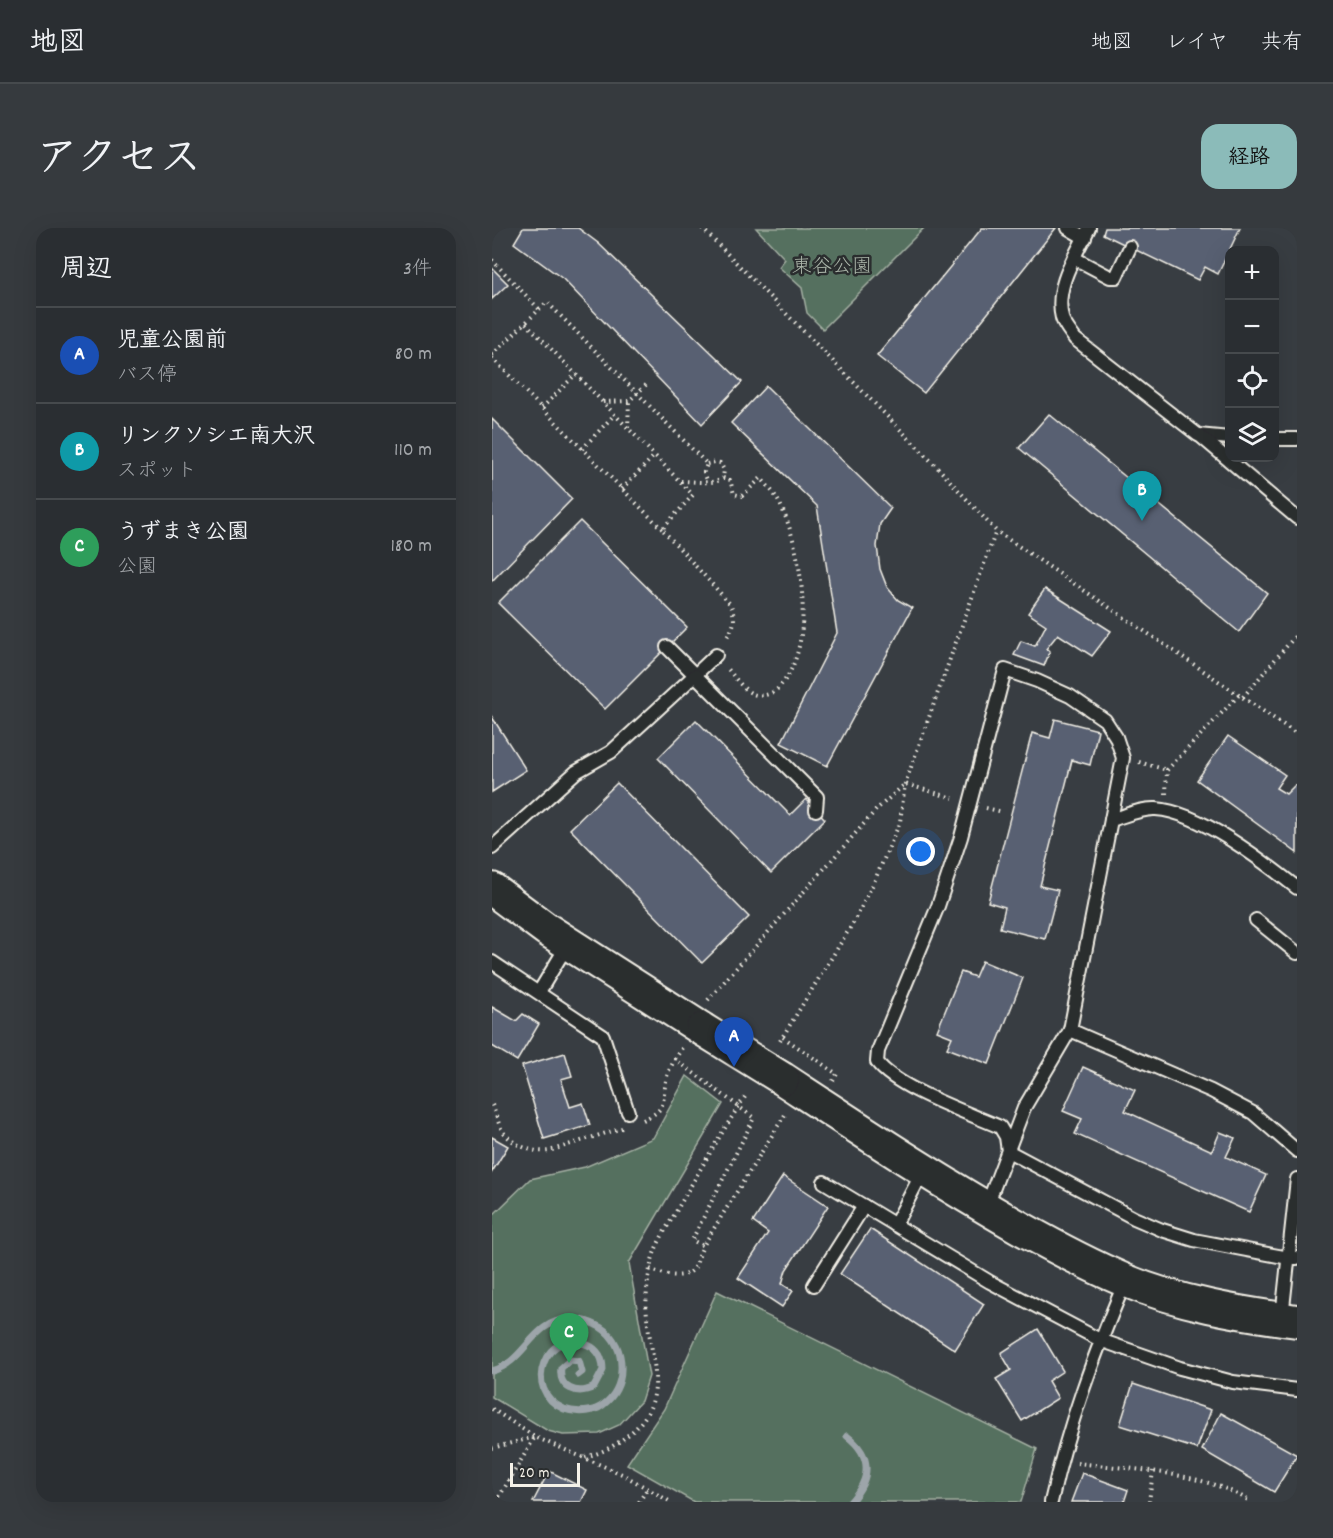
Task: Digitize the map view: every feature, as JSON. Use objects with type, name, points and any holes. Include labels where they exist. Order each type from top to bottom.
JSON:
[{"type":"street","points":[[492,890],[568,944],[697,1025],[785,1094],[1057,1248],[1125,1281],[1202,1306],[1290,1320]]},
{"type":"lane","points":[[1068,228],[1087,233],[1074,258],[1061,294],[1063,320],[1075,339],[1198,435],[1297,518]]},
{"type":"lane","points":[[1074,258],[1110,277],[1116,277],[1130,247]]},
{"type":"lane","points":[[1198,435],[1225,438]]},
{"type":"lane","points":[[1279,439],[1294,441]]},
{"type":"lane","points":[[667,646],[817,797],[816,810]]},
{"type":"lane","points":[[492,848],[576,772],[611,752],[716,655]]},
{"type":"lane","points":[[986,1208],[1008,1151],[1024,1108],[1070,1030],[1123,758],[1116,737],[1105,720],[1070,696],[1005,670],[955,857],[938,906],[878,1051],[877,1062],[883,1070],[923,1093],[1000,1127],[1006,1137],[1008,1151]]},
{"type":"lane","points":[[1111,820],[1141,811],[1165,810],[1188,818],[1258,856],[1297,888]]},
{"type":"lane","points":[[1256,920],[1297,953]]},
{"type":"lane","points":[[539,992],[568,944]]},
{"type":"lane","points":[[492,962],[603,1036],[628,1112]]},
{"type":"lane","points":[[1070,1030],[1211,1091],[1253,1113],[1297,1151]]},
{"type":"lane","points":[[1008,1151],[1134,1218],[1162,1230],[1194,1240],[1293,1258]]},
{"type":"lane","points":[[895,1225],[923,1171]]},
{"type":"lane","points":[[1290,1320],[1297,1179]]},
{"type":"lane","points":[[824,1182],[990,1282],[1101,1340],[1180,1368],[1233,1382],[1297,1390]]},
{"type":"lane","points":[[814,1286],[864,1206]]},
{"type":"lane","points":[[1051,1502],[1059,1461],[1077,1404],[1125,1281]]},
{"type":"path","points":[[702,228],[939,469],[996,531],[1297,734]]},
{"type":"path","points":[[492,260],[540,310]]},
{"type":"path","points":[[707,464],[547,302],[492,357],[662,529],[731,605],[735,616],[734,626],[716,655],[752,693],[760,696],[779,688],[794,664],[800,641],[803,607],[800,572],[791,535],[779,502],[760,478],[742,496],[734,494],[730,480],[723,478]]},
{"type":"path","points":[[526,323],[693,495],[662,529]]},
{"type":"path","points":[[542,408],[576,374]]},
{"type":"path","points":[[603,402],[629,401],[648,383]]},
{"type":"path","points":[[627,428],[629,401]]},
{"type":"path","points":[[582,449],[615,414]]},
{"type":"path","points":[[622,489],[654,455]]},
{"type":"path","points":[[680,482],[707,480],[718,482],[723,478],[724,470],[720,463],[707,464]]},
{"type":"path","points":[[707,464],[704,472],[707,480]]},
{"type":"path","points":[[837,1074],[782,1039],[855,920],[900,822],[905,784],[996,531]]},
{"type":"path","points":[[1165,810],[1167,770],[1241,696],[1297,634]]},
{"type":"path","points":[[1123,758],[1167,770]]},
{"type":"path","points":[[905,784],[958,799]]},
{"type":"path","points":[[641,1121],[657,1114],[665,1098],[667,1077],[675,1059],[697,1025],[877,809],[905,784]]},
{"type":"path","points":[[675,1059],[754,1118],[692,1240],[703,1246]]},
{"type":"path","points":[[650,1269],[665,1275],[688,1273],[695,1267],[703,1246],[785,1094]]},
{"type":"path","points":[[585,1457],[618,1443],[641,1424],[651,1406],[656,1391],[657,1374],[647,1316],[653,1254],[747,1095]]},
{"type":"path","points":[[492,1104],[505,1135],[537,1153],[623,1128]]},
{"type":"path","points":[[492,1409],[536,1437],[585,1457],[670,1502]]},
{"type":"path","points":[[492,1448],[536,1437]]},
{"type":"path","points":[[496,1502],[536,1437]]},
{"type":"path","points":[[1059,1461],[1153,1471],[1201,1481],[1251,1502]]},
{"type":"path","points":[[1149,1502],[1153,1471]]},
{"type":"path","points":[[639,1502],[647,1489]]},
{"type":"green space","name":"東谷公園","points":[[756,228],[924,228],[823,329],[807,313],[802,288],[779,267],[785,259]]},
{"type":"green space","points":[[687,1076],[723,1104],[629,1263],[649,1376],[641,1401],[619,1425],[599,1434],[563,1435],[548,1431],[492,1397],[492,1216],[530,1179],[585,1167],[653,1138]]},
{"type":"green space","points":[[717,1291],[1037,1449],[1021,1502],[694,1502],[627,1464],[664,1409]]},
{"type":"building","points":[[523,228],[578,228],[598,243],[742,382],[702,424],[563,279],[514,243]]},
{"type":"building","points":[[982,228],[1056,228],[924,393],[877,356]]},
{"type":"building","points":[[1105,228],[1240,228],[1231,246],[1225,246],[1225,259],[1218,274],[1205,267],[1198,280],[1103,234]]},
{"type":"building","points":[[492,268],[508,284],[492,299]]},
{"type":"building","points":[[766,386],[891,508],[880,524],[877,546],[880,569],[887,587],[898,600],[912,608],[827,766],[781,743],[837,633],[817,506],[731,423]]},
{"type":"building","points":[[1049,414],[1267,593],[1239,632],[1019,448]]},
{"type":"building","points":[[492,419],[572,499],[492,581]]},
{"type":"building","points":[[580,521],[687,627],[605,709],[498,603]]},
{"type":"building","points":[[1045,589],[1111,631],[1092,656],[1058,634],[1046,649],[1050,651],[1044,666],[1014,655],[1021,641],[1035,646],[1046,625],[1028,613]]},
{"type":"building","points":[[492,717],[526,770],[492,792]]},
{"type":"building","points":[[1055,719],[1098,730],[1090,765],[1072,760],[1040,886],[1058,890],[1045,939],[1000,928],[1005,907],[988,902],[1032,733],[1050,738]]},
{"type":"building","points":[[696,720],[790,815],[806,799],[825,819],[771,873],[658,758]]},
{"type":"building","points":[[1228,736],[1285,775],[1276,788],[1286,794],[1295,785],[1297,787],[1297,853],[1197,780]]},
{"type":"building","points":[[617,783],[749,917],[702,963],[570,829]]},
{"type":"building","points":[[982,961],[1023,978],[989,1064],[947,1048],[952,1037],[937,1031],[961,972],[975,977]]},
{"type":"building","points":[[492,1007],[516,1021],[523,1014],[539,1024],[517,1061],[492,1046]]},
{"type":"building","points":[[565,1053],[572,1076],[561,1079],[570,1107],[583,1103],[590,1125],[544,1139],[522,1066]]},
{"type":"building","points":[[1083,1067],[1135,1090],[1125,1111],[1212,1151],[1220,1132],[1235,1138],[1226,1157],[1266,1175],[1249,1212],[1075,1134],[1082,1119],[1063,1111]]},
{"type":"building","points":[[492,1137],[508,1146],[492,1172]]},
{"type":"building","points":[[783,1176],[828,1206],[786,1270],[782,1284],[793,1291],[782,1307],[738,1278],[768,1233],[753,1222]]},
{"type":"building","points":[[870,1229],[984,1304],[955,1350],[840,1274]]},
{"type":"building","points":[[1038,1329],[1063,1371],[1048,1381],[1058,1398],[1022,1421],[996,1379],[1011,1370],[1001,1353]]},
{"type":"building","points":[[1133,1384],[1211,1410],[1197,1449],[1120,1425]]},
{"type":"building","points":[[1221,1413],[1297,1455],[1274,1492],[1202,1450]]},
{"type":"building","points":[[549,1471],[587,1490],[581,1502],[533,1502]]},
{"type":"building","points":[[1082,1473],[1128,1490],[1124,1502],[1071,1502]]},
{"type":"waterway","points":[[492,1371],[513,1359],[546,1327],[556,1321],[573,1319],[589,1322],[610,1335],[619,1351],[621,1364],[621,1375],[616,1390],[607,1402],[594,1410],[579,1412],[564,1409],[551,1400],[544,1389],[541,1376],[550,1352],[560,1344],[573,1342],[595,1349],[602,1362],[603,1370],[594,1387],[588,1390],[575,1390],[566,1385],[562,1381],[561,1368],[570,1360],[579,1361],[582,1372],[578,1375]]},
{"type":"waterway","points":[[847,1436],[861,1452],[866,1468],[862,1485],[850,1502]]},
{"type":"place","name":"リンクソシエ南大沢","points":[[1142,521]]},
{"type":"place","name":"児童公園前","points":[[734,1067]]},
{"type":"place","name":"うずまき公園","points":[[569,1363]]}]
